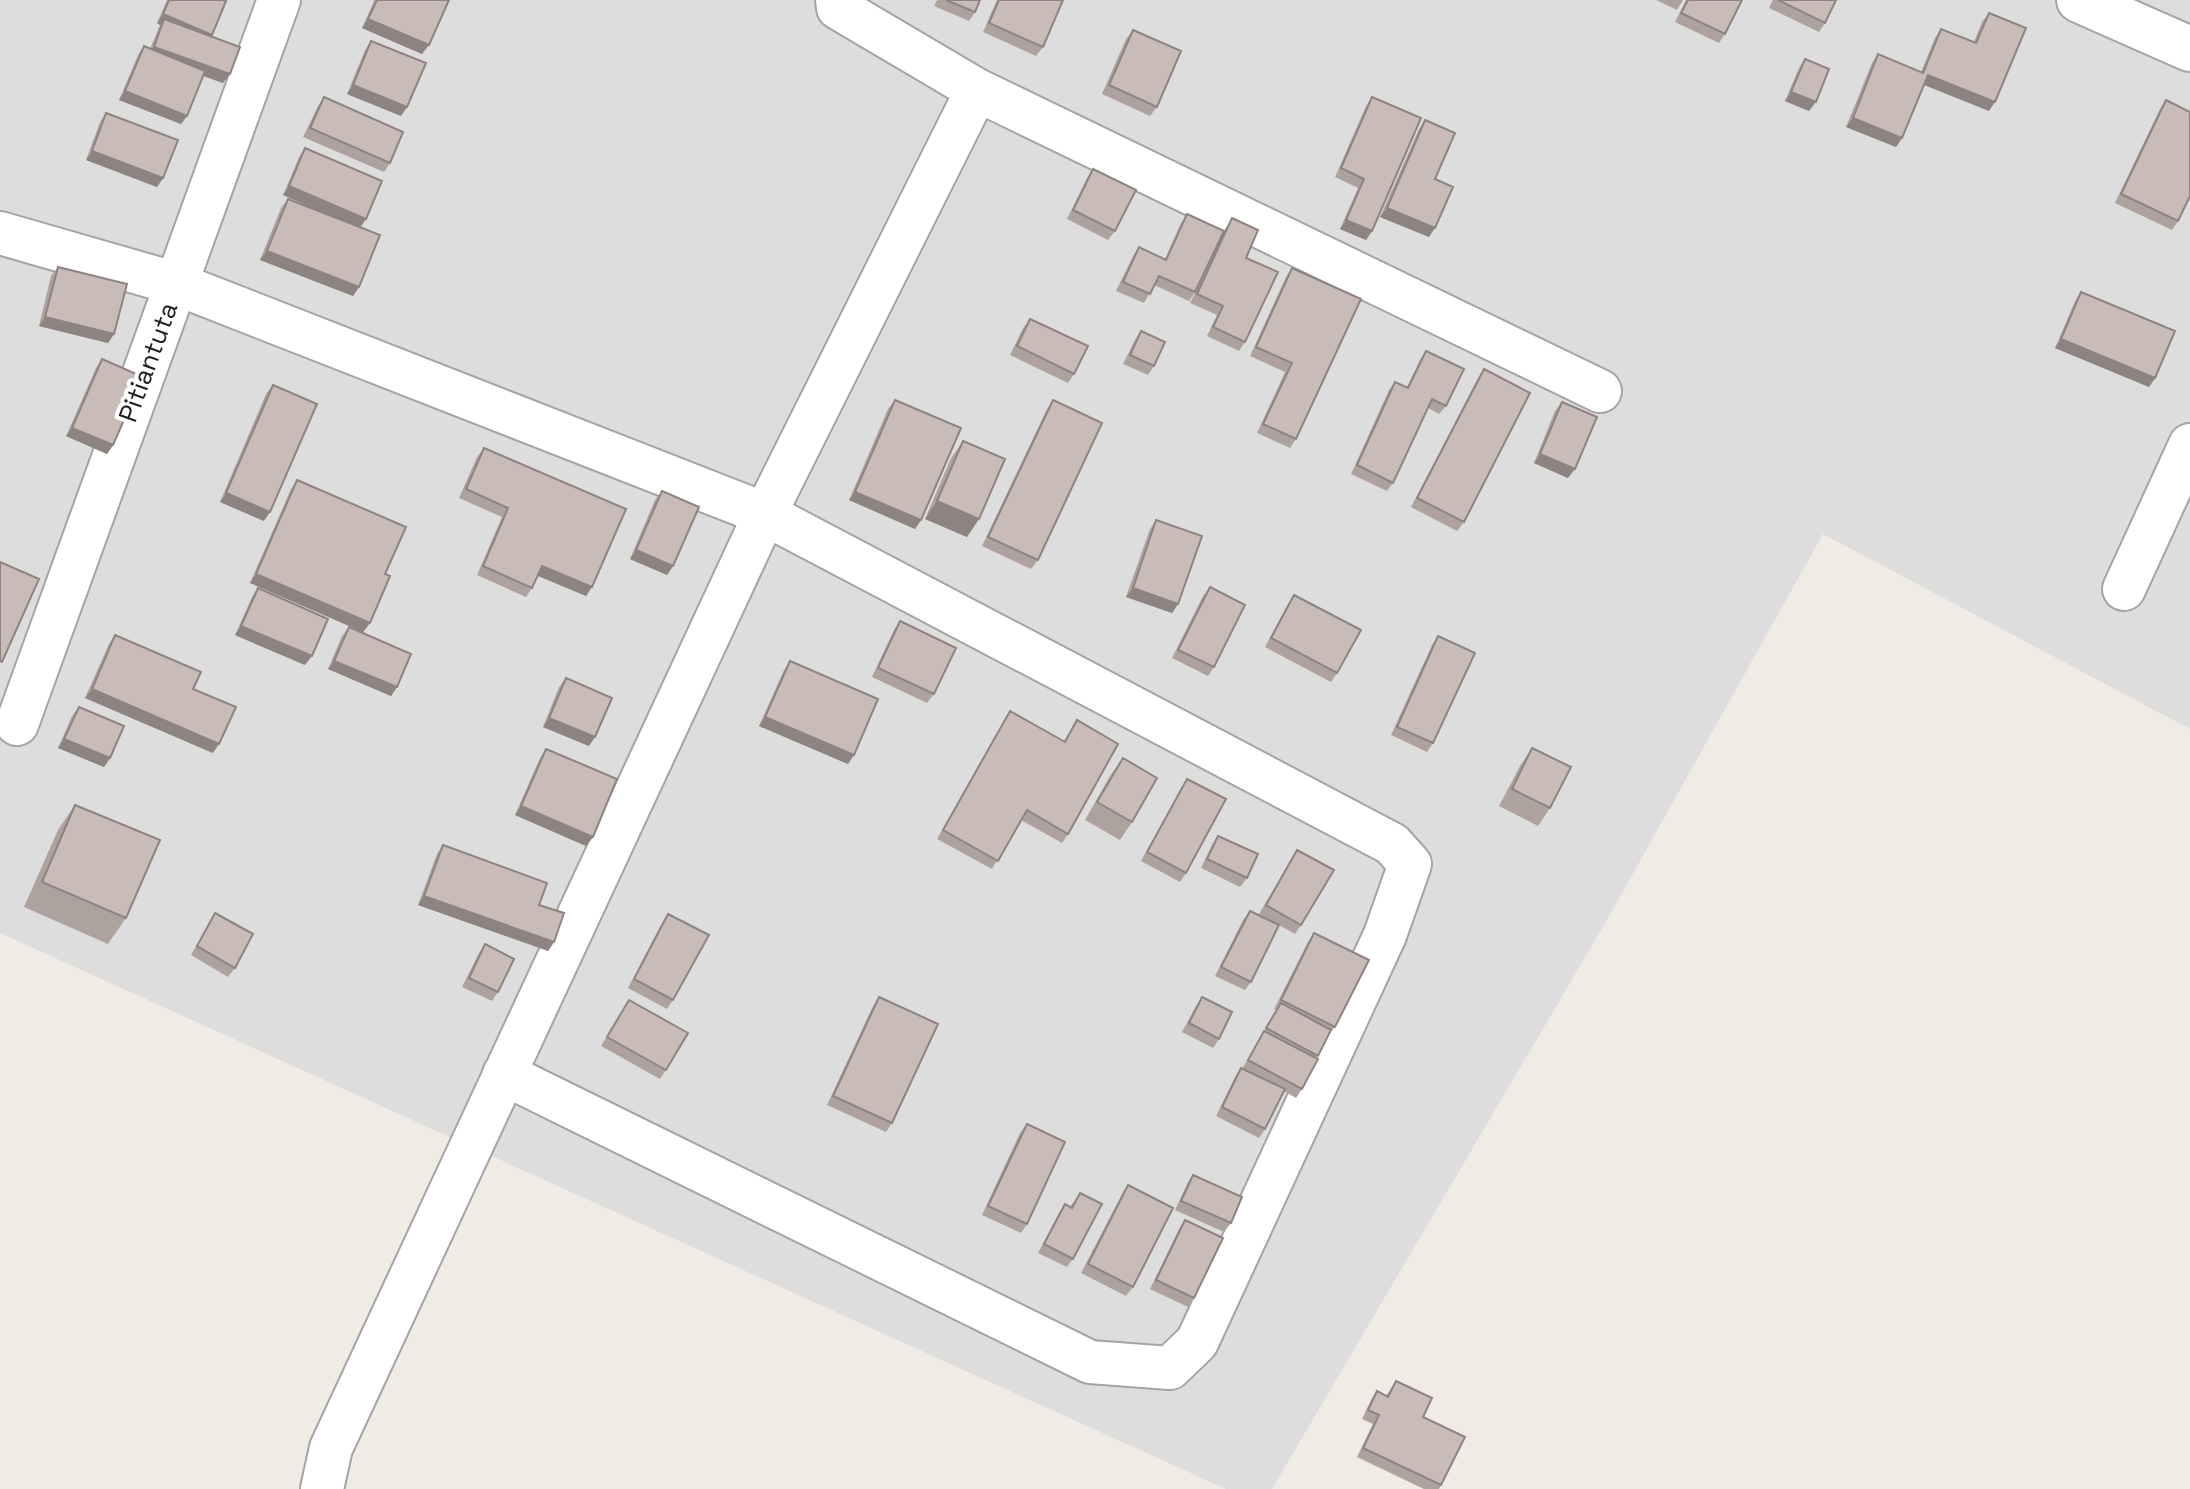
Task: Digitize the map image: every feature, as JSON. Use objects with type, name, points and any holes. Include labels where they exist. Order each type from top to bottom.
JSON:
[{"type":"street","name":"Pitiantuta","points":[[17,724],[279,0]]},
{"type":"street","points":[[837,0],[838,8],[977,90],[1600,391]]},
{"type":"street","points":[[2079,0],[2190,49]]},
{"type":"street","points":[[322,1489],[331,1448],[765,514],[977,90]]},
{"type":"street","points":[[0,233],[177,284],[765,514],[1392,844],[1410,864],[1385,935],[1197,1342],[1170,1368],[1090,1362],[504,1074]]},
{"type":"street","points":[[2124,589],[2190,445]]},
{"type":"shaded area","points":[[0,0],[2190,0],[2190,729],[1823,534],[1607,920],[1272,1489],[1226,1489],[0,933]]},
{"type":"building","points":[[169,0],[226,1],[212,35],[163,14]]},
{"type":"building","points":[[377,0],[449,0],[429,45],[368,19]]},
{"type":"building","points":[[946,0],[980,0],[975,12]]},
{"type":"building","points":[[999,0],[1063,0],[1043,47],[989,23]]},
{"type":"building","points":[[1688,0],[1742,0],[1725,34],[1681,13]]},
{"type":"building","points":[[1778,0],[1836,0],[1825,23]]},
{"type":"building","points":[[1989,13],[2026,28],[1995,102],[1928,75],[1902,138],[1853,118],[1878,54],[1923,73],[1941,29],[1976,43]]},
{"type":"building","points":[[164,19],[240,47],[230,74],[154,47]]},
{"type":"building","points":[[1133,30],[1181,51],[1157,107],[1109,85]]},
{"type":"building","points":[[371,41],[426,63],[407,107],[353,85]]},
{"type":"building","points":[[144,46],[205,71],[187,116],[125,91]]},
{"type":"building","points":[[1805,59],[1829,69],[1816,102],[1791,92]]},
{"type":"building","points":[[324,97],[403,132],[390,163],[310,128]]},
{"type":"building","points":[[1372,97],[1421,118],[1372,231],[1346,220],[1364,179],[1341,168]]},
{"type":"building","points":[[2166,100],[2190,112],[2190,196],[2178,221],[2121,194]]},
{"type":"building","points":[[106,113],[178,140],[163,178],[92,151]]},
{"type":"building","points":[[1425,120],[1455,133],[1435,179],[1453,187],[1435,228],[1387,208]]},
{"type":"building","points":[[305,148],[382,181],[366,219],[289,186]]},
{"type":"building","points":[[1093,169],[1136,190],[1115,231],[1073,210]]},
{"type":"building","points":[[288,199],[380,235],[359,287],[267,251]]},
{"type":"building","points":[[1187,214],[1224,231],[1195,292],[1159,276],[1150,294],[1123,282],[1139,247],[1166,260]]},
{"type":"building","points":[[1232,218],[1258,230],[1246,258],[1278,272],[1245,342],[1213,327],[1223,306],[1197,294]]},
{"type":"building","points":[[58,267],[127,284],[114,334],[45,317]]},
{"type":"building","points":[[1292,268],[1361,299],[1296,439],[1263,424],[1292,363],[1256,347]]},
{"type":"building","points":[[2081,292],[2175,331],[2155,378],[2061,339]]},
{"type":"building","points":[[1030,319],[1088,346],[1074,374],[1017,346]]},
{"type":"building","points":[[1141,331],[1165,342],[1154,366],[1130,355]]},
{"type":"building","points":[[1426,351],[1464,369],[1446,406],[1432,399],[1393,483],[1357,465],[1395,382],[1408,388]]},
{"type":"building","points":[[102,359],[143,377],[113,445],[72,428]]},
{"type":"building","points":[[1484,369],[1530,393],[1464,522],[1417,498]]},
{"type":"building","points":[[273,385],[317,404],[270,512],[226,493]]},
{"type":"building","points":[[895,400],[961,428],[921,520],[855,492]]},
{"type":"building","points":[[1053,400],[1102,423],[1038,560],[988,537]]},
{"type":"building","points":[[1562,402],[1597,417],[1575,469],[1540,454]]},
{"type":"building","points":[[963,441],[1005,459],[979,519],[937,501]]},
{"type":"building","points":[[484,448],[626,509],[592,587],[542,566],[532,588],[483,566],[508,508],[466,489]]},
{"type":"building","points":[[297,480],[406,527],[385,574],[390,576],[370,623],[256,574]]},
{"type":"building","points":[[662,491],[699,507],[673,566],[636,550]]},
{"type":"building","points":[[1156,520],[1202,536],[1178,604],[1133,588]]},
{"type":"building","points":[[0,562],[39,579],[2,662],[0,661]]},
{"type":"building","points":[[1210,587],[1245,605],[1214,667],[1178,650]]},
{"type":"building","points":[[258,588],[328,619],[312,656],[241,626]]},
{"type":"building","points":[[1294,595],[1361,630],[1337,673],[1271,638]]},
{"type":"building","points":[[900,621],[956,648],[934,694],[878,668]]},
{"type":"building","points":[[349,627],[411,654],[397,687],[334,661]]},
{"type":"building","points":[[115,635],[201,672],[193,689],[236,707],[219,744],[92,689]]},
{"type":"building","points":[[1438,636],[1475,653],[1433,743],[1397,727]]},
{"type":"building","points":[[790,661],[878,699],[854,755],[765,717]]},
{"type":"building","points":[[566,678],[612,698],[595,737],[549,718]]},
{"type":"building","points":[[79,707],[124,726],[110,758],[64,739]]},
{"type":"building","points":[[1010,711],[1065,742],[1077,720],[1118,744],[1068,834],[1027,810],[998,861],[943,830]]},
{"type":"building","points":[[1532,748],[1571,767],[1550,808],[1512,789]]},
{"type":"building","points":[[546,749],[617,779],[593,837],[521,806]]},
{"type":"building","points":[[1123,758],[1157,778],[1132,822],[1097,802]]},
{"type":"building","points":[[1187,779],[1226,799],[1186,873],[1147,852]]},
{"type":"building","points":[[75,805],[160,840],[126,918],[42,882]]},
{"type":"building","points":[[1218,836],[1258,854],[1247,878],[1207,859]]},
{"type":"building","points":[[443,845],[547,883],[539,905],[564,913],[554,942],[424,896]]},
{"type":"building","points":[[1297,850],[1334,870],[1301,925],[1266,905]]},
{"type":"building","points":[[1250,911],[1279,925],[1251,982],[1221,967]]},
{"type":"building","points":[[215,913],[253,934],[235,968],[197,946]]},
{"type":"building","points":[[668,914],[709,935],[673,1000],[634,979]]},
{"type":"building","points":[[1314,933],[1369,960],[1335,1027],[1281,1000]]},
{"type":"building","points":[[485,944],[514,959],[498,992],[469,978]]},
{"type":"building","points":[[879,997],[938,1024],[892,1123],[833,1096]]},
{"type":"building","points":[[1202,997],[1232,1012],[1219,1039],[1189,1023]]},
{"type":"building","points":[[629,1000],[688,1033],[666,1070],[607,1037]]},
{"type":"building","points":[[1281,1003],[1331,1030],[1318,1056],[1266,1028]]},
{"type":"building","points":[[1264,1031],[1318,1059],[1302,1089],[1248,1060]]},
{"type":"building","points":[[1241,1068],[1285,1089],[1265,1129],[1222,1107]]},
{"type":"building","points":[[1027,1124],[1065,1142],[1027,1224],[988,1206]]},
{"type":"building","points":[[1193,1175],[1242,1197],[1231,1223],[1181,1201]]},
{"type":"building","points":[[1128,1185],[1173,1208],[1133,1287],[1088,1264]]},
{"type":"building","points":[[1080,1193],[1102,1204],[1073,1259],[1044,1244],[1065,1204],[1072,1208]]},
{"type":"building","points":[[1185,1220],[1223,1238],[1194,1298],[1156,1280]]},
{"type":"building","points":[[1396,1381],[1432,1398],[1423,1417],[1465,1437],[1441,1485],[1363,1448],[1379,1415],[1368,1410],[1377,1391],[1388,1397]]}]
